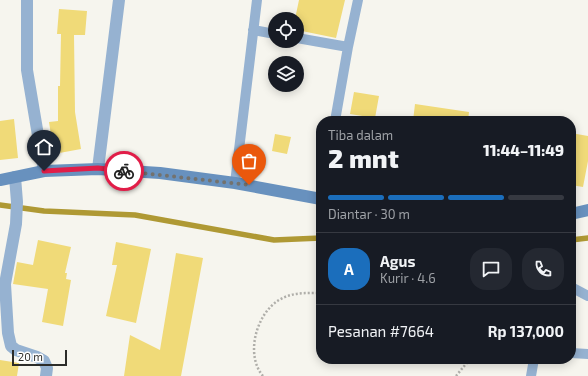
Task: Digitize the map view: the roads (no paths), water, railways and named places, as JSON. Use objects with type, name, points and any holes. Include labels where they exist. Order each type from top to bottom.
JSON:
[{"type":"main road","points":[[0,180],[44,171],[98,168],[160,173],[235,182],[316,198]]},
{"type":"main road","points":[[576,213],[588,210]]},
{"type":"street","points":[[27,0],[27,70],[44,171]]},
{"type":"street","points":[[98,168],[119,0]]},
{"type":"street","points":[[15,177],[17,202],[16,224],[5,284],[8,333],[11,346],[16,350],[44,361],[46,376]]},
{"type":"lane","points":[[235,182],[257,0]]},
{"type":"lane","points":[[336,116],[358,0]]},
{"type":"lane","points":[[253,30],[268,33]]},
{"type":"lane","points":[[304,39],[348,47]]},
{"type":"lane","points":[[576,290],[588,296]]},
{"type":"lane","points":[[576,353],[588,354]]},
{"type":"lane","points":[[531,376],[533,364]]},
{"type":"waterway","points":[[0,205],[44,211],[135,215],[274,240],[316,238]]},
{"type":"waterway","points":[[576,239],[588,238]]}]
